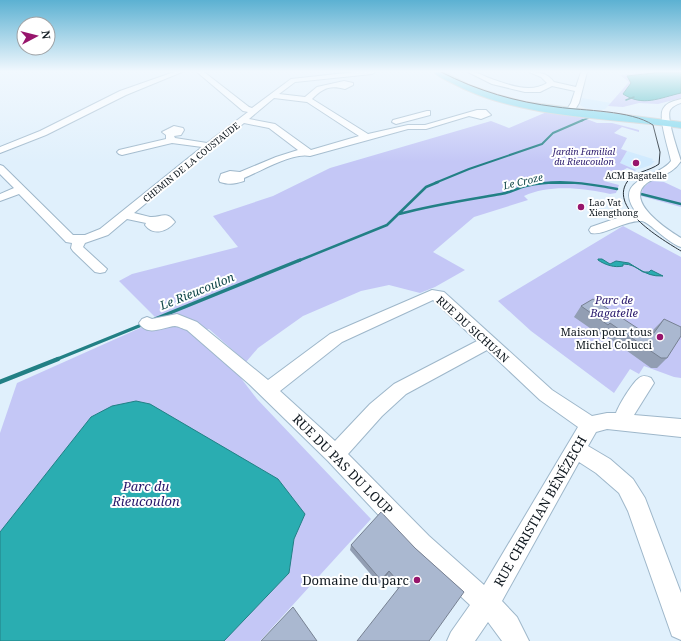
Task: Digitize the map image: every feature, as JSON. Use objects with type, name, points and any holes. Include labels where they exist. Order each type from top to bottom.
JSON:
[{"type":"main road","points":[[517,102],[570,111],[681,124]]},
{"type":"street","points":[[0,150],[43,133],[105,102]]},
{"type":"street","points":[[237,102],[246,109],[254,111]]},
{"type":"street","name":"CHEMIN DE LA COUSTAUDE","points":[[79,241],[94,238],[104,232],[266,102]]},
{"type":"street","points":[[309,102],[366,137]]},
{"type":"street","points":[[570,111],[575,102]]},
{"type":"street","points":[[679,102],[669,106],[666,110],[667,122],[678,159],[669,170],[642,182],[636,190],[635,198],[646,218],[666,234],[681,243]]},
{"type":"street","points":[[401,129],[392,123],[427,113]]},
{"type":"street","points":[[240,176],[274,161],[305,151],[314,152],[408,127],[426,127],[468,114],[474,114]]},
{"type":"street","points":[[242,120],[272,126],[305,151]]},
{"type":"street","points":[[122,152],[171,137],[209,146]]},
{"type":"street","points":[[0,168],[70,240],[79,241],[77,248],[100,269]]},
{"type":"street","points":[[0,198],[21,190]]},
{"type":"street","points":[[126,215],[153,221]]},
{"type":"street","points":[[595,230],[627,218],[646,218]]},
{"type":"street","name":"RUE DU SICHUAN","points":[[266,391],[336,338],[432,295],[439,296],[546,395],[590,425]]},
{"type":"street","name":"RUE DU PAS DU LOUP","points":[[148,324],[177,320],[192,326],[256,379],[266,391],[335,454],[421,544],[508,626],[516,641]]},
{"type":"street","points":[[335,454],[376,410],[400,390],[489,342]]},
{"type":"street","points":[[623,421],[627,408],[645,383]]},
{"type":"street","name":"RUE CHRISTIAN BÉNÉZECH","points":[[460,641],[486,604],[590,425],[607,421],[623,421],[675,427]]},
{"type":"street","points":[[576,449],[603,466],[626,486],[637,506],[681,627]]},
{"type":"shaded area","points":[[581,102],[611,103],[605,109],[600,110],[587,109],[580,105]]},
{"type":"shaded area","points":[[627,151],[653,159],[652,161],[655,161],[651,165],[636,170],[620,163]]},
{"type":"shaded area","points":[[598,259],[602,259],[610,264],[616,261],[629,263],[636,267],[623,264],[623,266],[620,267],[610,266]]},
{"type":"shaded area","points":[[651,270],[663,276],[650,275],[644,272],[649,272]]},
{"type":"shaded area","name":"Parc du Rieucoulon","points":[[136,401],[150,404],[278,479],[305,514],[294,539],[289,573],[224,641],[0,641],[0,532],[91,417],[112,406]]},
{"type":"green space","points":[[612,102],[666,102],[658,104],[639,103],[623,107],[608,106]]},
{"type":"green space","name":"Parc du Rieucoulon","points":[[549,111],[579,116],[597,123],[612,123],[639,130],[639,132],[622,127],[614,133],[627,138],[621,149],[627,151],[620,163],[636,170],[627,168],[604,181],[619,185],[616,193],[610,194],[567,188],[544,190],[524,196],[528,200],[474,217],[433,252],[465,270],[435,287],[420,293],[389,285],[361,291],[303,316],[258,348],[246,362],[209,329],[204,330],[184,323],[237,373],[257,399],[371,519],[260,641],[0,641],[0,433],[17,383],[158,320],[119,281],[132,274],[238,247],[213,216],[273,196],[330,168],[491,121],[509,128]]},
{"type":"green space","points":[[651,181],[664,182],[681,190],[681,207],[641,196],[643,188]]},
{"type":"green space","name":"Parc de Bagatelle","points":[[623,226],[681,257],[681,378],[674,377],[644,366],[639,374],[630,369],[614,393],[531,331],[498,301]]},
{"type":"building","points":[[593,299],[651,337],[664,319],[681,327],[681,336],[667,358],[661,358],[610,323],[608,325],[581,306]]},
{"type":"building","name":"Domaine du parc","points":[[381,512],[415,548],[464,592],[429,641],[357,641],[401,585],[389,571],[381,580],[351,545]]},
{"type":"building","name":"Domaine du parc","points":[[293,607],[317,641],[261,641]]},
{"type":"waterway","points":[[581,121],[593,116]]},
{"type":"waterway","points":[[435,183],[469,169],[542,144],[553,133],[583,120]]},
{"type":"waterway","name":"Le Rieucoulon","points":[[298,261],[387,225],[426,187],[438,182]]},
{"type":"waterway","name":"Le Croze","points":[[399,214],[437,205],[510,192],[537,184],[549,183]]},
{"type":"waterway","name":"Le Croze","points":[[549,183],[572,183]]},
{"type":"waterway","name":"Le Croze","points":[[549,183],[572,183]]},
{"type":"waterway","name":"Le Croze","points":[[572,183],[578,183]]},
{"type":"waterway","name":"Le Croze","points":[[572,183],[617,189]]},
{"type":"waterway","name":"Le Croze","points":[[641,194],[681,204]]},
{"type":"waterway","name":"Le Rieucoulon","points":[[155,319],[300,260]]},
{"type":"waterway","name":"Le Rieucoulon","points":[[55,360],[144,324]]},
{"type":"waterway","name":"Le Rieucoulon","points":[[0,382],[58,359]]},
{"type":"tram line","points":[[527,102],[633,116],[653,125],[660,152],[659,164],[633,176],[627,182],[623,192],[625,203],[631,213],[640,222],[681,251]]},
{"type":"place","name":"ACM Bagatelle","points":[[636,163]]},
{"type":"place","name":"Lao Vat Xiengthong","points":[[581,207]]},
{"type":"place","name":"Maison pour tous Michel Colucci","points":[[660,337]]},
{"type":"place","name":"Domaine du parc","points":[[417,580]]},
{"type":"park label","name":"Jardin Familial du Rieucoulon","points":[[584,156]]}]
